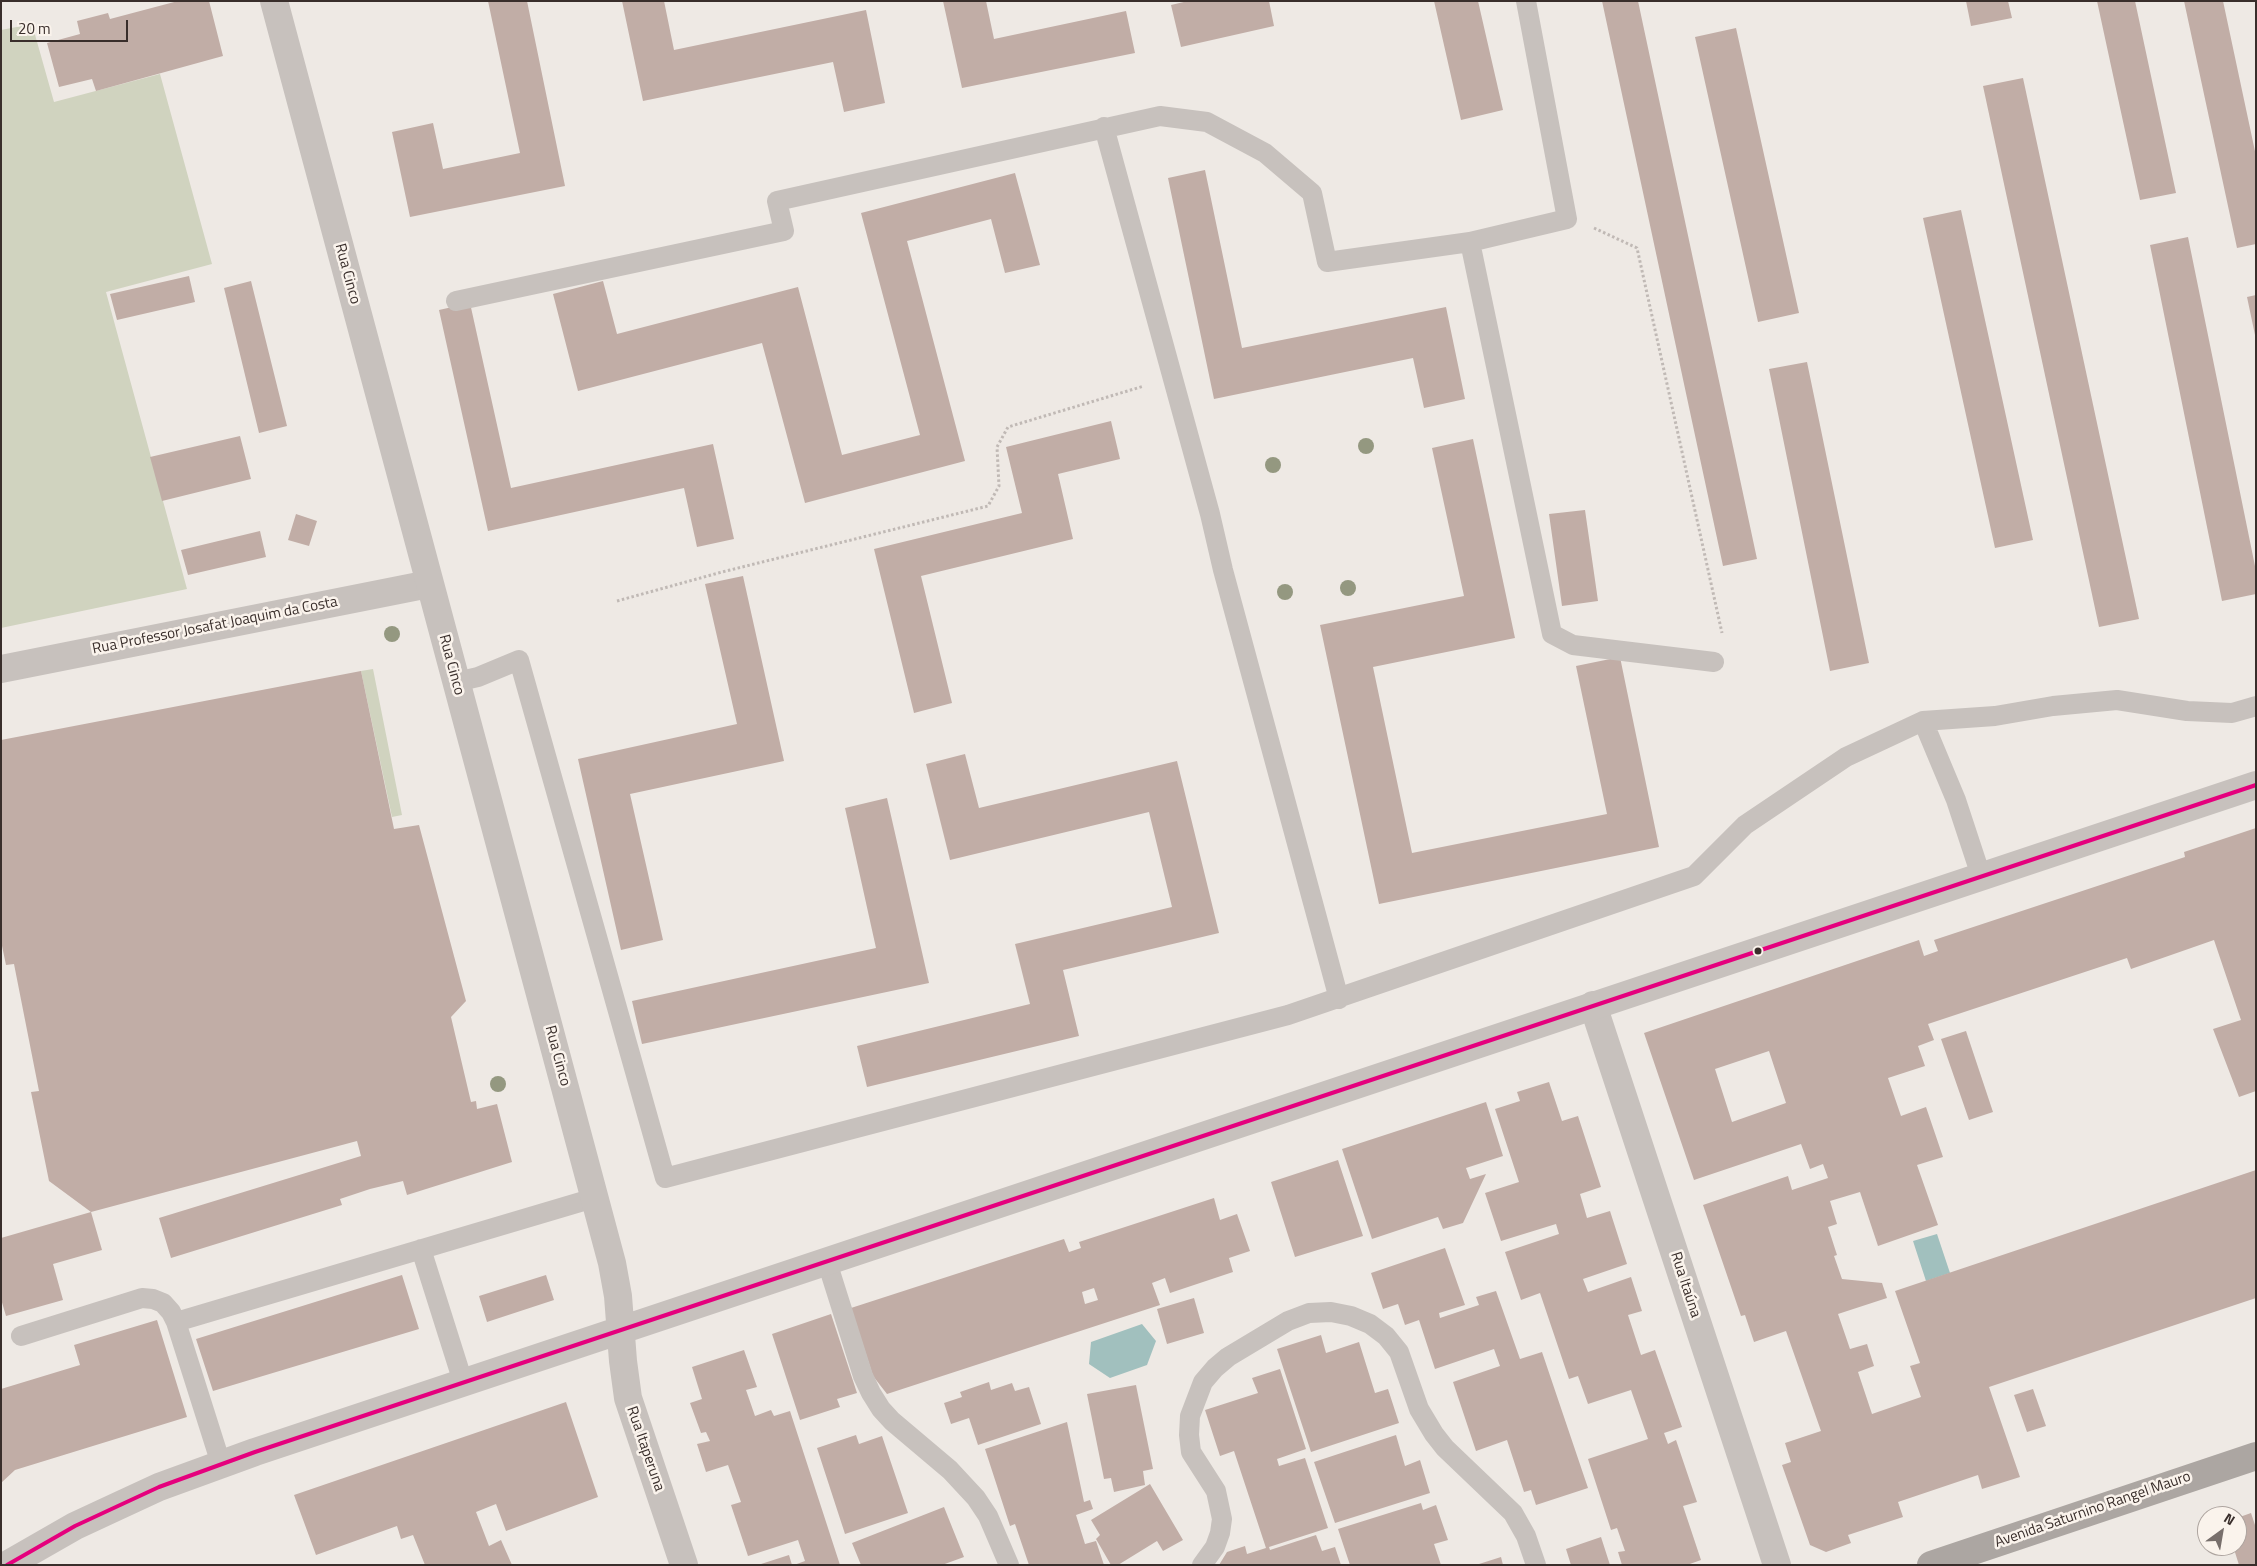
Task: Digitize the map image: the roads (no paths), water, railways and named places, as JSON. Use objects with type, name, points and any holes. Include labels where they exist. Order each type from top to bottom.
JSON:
[{"type":"main road","name":"Avenida Saturnino Rangel Mauro","points":[[1931,1565],[2256,1456]]},
{"type":"street","name":"Rua Cinco","points":[[274,1],[612,1263],[618,1296],[620,1330]]},
{"type":"street","name":"Rua Professor Josafat Joaquim da Costa","points":[[1,669],[429,584]]},
{"type":"street","points":[[7,1565],[75,1526],[118,1506],[221,1464],[2256,785]]},
{"type":"street","name":"Rua Itaúna","points":[[1593,1005],[1777,1565]]},
{"type":"street","name":"Rua Itaperuna","points":[[620,1330],[628,1398],[684,1565]]},
{"type":"lane","points":[[456,302],[784,231],[777,201],[1160,116],[1207,122],[1265,153],[1312,194],[1328,262],[1470,242],[1566,219],[1526,1]]},
{"type":"lane","points":[[1104,127],[1339,999]]},
{"type":"lane","points":[[1470,242],[1552,634],[1573,644],[1714,662]]},
{"type":"lane","points":[[456,682],[478,677],[520,660],[664,1178],[1278,1017],[1339,999],[1694,876],[1745,825],[1846,757],[1923,721],[1995,716],[2053,706],[2117,700],[2187,711],[2232,713],[2256,706]]},
{"type":"lane","points":[[1923,721],[1956,800],[1981,876]]},
{"type":"lane","points":[[176,1322],[594,1198]]},
{"type":"lane","points":[[421,1249],[463,1382]]},
{"type":"lane","points":[[827,1262],[863,1376],[871,1393],[892,1422],[950,1470],[976,1498],[988,1516],[1009,1565]]},
{"type":"lane","points":[[20,1336],[142,1298],[153,1299],[162,1303],[171,1312],[176,1322],[221,1464]]},
{"type":"lane","points":[[1202,1565],[1215,1546],[1220,1533],[1222,1518],[1216,1491],[1191,1452],[1190,1416],[1203,1382],[1214,1368],[1228,1356],[1288,1320],[1309,1313],[1330,1312],[1351,1316],[1370,1324],[1386,1336],[1399,1352],[1420,1409],[1434,1434],[1446,1448],[1513,1512],[1526,1536],[1536,1565]]},
{"type":"water","points":[[1937,1234],[1950,1273],[1926,1281],[1913,1241]]},
{"type":"water","points":[[1142,1324],[1156,1341],[1147,1365],[1110,1378],[1089,1364],[1091,1342]]}]
